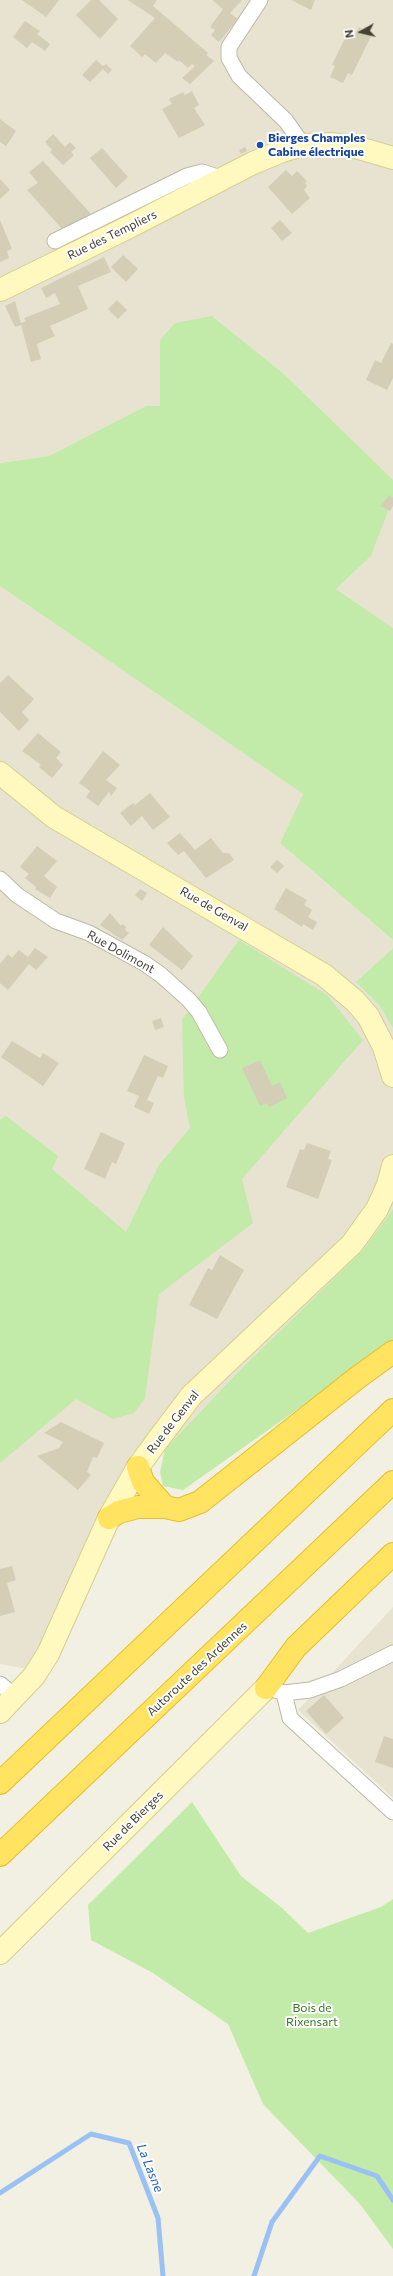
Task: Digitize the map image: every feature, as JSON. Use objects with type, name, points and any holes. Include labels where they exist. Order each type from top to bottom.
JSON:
[{"type":"highway","points":[[109,1518],[119,1512],[138,1507],[165,1507],[179,1510],[200,1502],[357,1378],[393,1352]]},
{"type":"highway","points":[[0,1783],[393,1410]]},
{"type":"highway","points":[[138,1467],[143,1482],[165,1507]]},
{"type":"highway","name":"Autoroute des Ardennes","points":[[0,1855],[393,1482]]},
{"type":"highway","points":[[275,1691],[296,1647],[393,1554]]},
{"type":"street","points":[[260,0],[229,48],[229,58],[239,76],[286,121],[303,145]]},
{"type":"street","name":"Rue des Templiers","points":[[0,290],[224,179],[253,163],[303,145],[333,144],[359,148],[393,158]]},
{"type":"street","name":"Rue des Templiers","points":[[55,241],[188,176],[202,172],[224,179]]},
{"type":"street","name":"Rue de Genval","points":[[0,773],[54,817],[324,975],[355,1001],[368,1016],[384,1047],[393,1076]]},
{"type":"street","name":"Rue Dolimont","points":[[0,879],[17,895],[56,921],[89,934],[144,963],[161,975],[189,1000],[199,1012],[220,1050]]},
{"type":"street","name":"Rue de Genval","points":[[0,1712],[7,1690],[34,1676],[48,1654],[109,1518],[138,1467],[191,1396],[352,1244],[377,1209],[388,1185],[393,1166]]},
{"type":"street","points":[[393,1653],[335,1681],[310,1690],[275,1691],[290,1718],[393,1812]]},
{"type":"street","name":"Rue de Bierges","points":[[0,1953],[275,1691]]},
{"type":"shaded area","points":[[0,0],[393,0],[393,481],[284,374],[212,316],[160,340],[160,406],[146,406],[49,456],[0,463]]},
{"type":"shaded area","points":[[393,499],[393,628],[336,589],[371,556]]},
{"type":"shaded area","points":[[0,586],[303,794],[280,843],[393,940],[393,948],[356,982],[379,1005],[393,1028],[393,1209],[363,1250],[238,1372],[165,1449],[134,1451],[99,1511],[67,1584],[46,1641],[28,1669],[0,1664]]},
{"type":"shaded area","points":[[393,1607],[393,1798],[298,1710]]},
{"type":"green space","points":[[212,316],[284,374],[393,480],[393,499],[371,556],[336,589],[393,628],[393,940],[280,843],[303,794],[0,586],[0,463],[49,456],[146,406],[160,406],[160,340],[175,323]]},
{"type":"green space","points":[[239,940],[327,995],[363,1040],[242,1179],[253,1223],[159,1294],[145,1398],[134,1413],[113,1419],[76,1399],[0,1463],[0,1120],[6,1116],[58,1156],[52,1169],[126,1232],[159,1165],[190,1128],[184,1097],[182,1020]]},
{"type":"green space","points":[[393,948],[393,1028],[379,1005],[356,982]]},
{"type":"green space","points":[[393,1209],[393,1342],[183,1490],[163,1486],[160,1472],[165,1449],[238,1372],[363,1250]]},
{"type":"green space","name":"Bois de Rixensart","points":[[192,1802],[241,1876],[282,1908],[308,1933],[381,1907],[393,1899],[393,2249],[360,2204],[263,2104],[228,2024],[153,1973],[91,1940],[88,1905]]},
{"type":"building","points":[[22,0],[59,0],[46,17]]},
{"type":"building","points":[[91,0],[99,0],[118,19],[100,39],[76,15]]},
{"type":"building","points":[[128,0],[157,0],[153,6],[208,53],[206,55],[214,61],[190,84],[182,78],[195,66],[192,64],[188,68],[179,60],[178,62],[165,53],[156,63],[145,54],[142,57],[130,46],[155,18]]},
{"type":"building","points":[[212,0],[242,0],[230,13],[238,19],[219,42],[211,35],[215,30],[210,27],[223,9]]},
{"type":"building","points":[[291,0],[315,0],[311,10]]},
{"type":"building","points":[[25,21],[40,31],[37,34],[50,44],[45,51],[32,42],[27,48],[13,37]]},
{"type":"building","points":[[359,27],[372,34],[352,75],[348,73],[343,83],[330,77],[335,66],[332,65],[347,34],[354,37]]},
{"type":"building","points":[[96,60],[103,66],[106,64],[112,70],[108,74],[103,69],[90,82],[82,75]]},
{"type":"building","points":[[192,91],[199,105],[194,108],[205,125],[179,138],[162,109],[172,104],[169,99],[183,92],[185,95]]},
{"type":"building","points":[[0,119],[16,131],[6,146],[0,142]]},
{"type":"building","points":[[53,134],[65,147],[70,142],[76,148],[71,152],[74,155],[63,165],[50,152],[52,150],[45,142]]},
{"type":"building","points":[[245,147],[247,151],[241,154],[239,150]]},
{"type":"building","points":[[102,148],[128,177],[116,188],[90,158]]},
{"type":"building","points":[[43,161],[91,214],[75,226],[64,231],[27,190],[38,183],[29,172]]},
{"type":"building","points":[[286,170],[292,176],[297,171],[307,181],[305,183],[307,186],[304,190],[310,198],[292,214],[268,187]]},
{"type":"building","points":[[0,179],[10,190],[0,199]]},
{"type":"building","points":[[0,220],[12,249],[7,251],[9,258],[0,262]]},
{"type":"building","points":[[280,220],[292,233],[282,241],[271,228]]},
{"type":"building","points":[[123,255],[138,269],[126,282],[111,267]]},
{"type":"building","points":[[104,257],[111,272],[78,286],[88,309],[50,326],[55,336],[37,344],[41,359],[31,362],[21,325],[15,327],[5,306],[15,301],[21,323],[26,321],[24,318],[60,304],[55,293],[46,298],[41,288]]},
{"type":"building","points":[[117,300],[127,310],[118,319],[108,309]]},
{"type":"building","points":[[391,343],[393,344],[393,378],[387,390],[366,380],[375,360],[381,363]]},
{"type":"building","points":[[389,495],[393,498],[393,506],[390,511],[381,506]]},
{"type":"building","points":[[8,675],[34,699],[22,712],[29,720],[19,731],[0,712],[0,683]]},
{"type":"building","points":[[38,733],[61,752],[56,758],[63,765],[52,778],[39,767],[41,765],[22,751]]},
{"type":"building","points":[[103,751],[120,765],[106,780],[117,788],[111,796],[109,792],[98,806],[86,797],[90,791],[79,783]]},
{"type":"building","points":[[150,793],[170,817],[153,830],[142,816],[131,826],[120,813],[133,803],[135,805]]},
{"type":"building","points":[[180,833],[195,850],[211,838],[223,853],[229,853],[234,860],[206,878],[184,851],[178,855],[167,843]]},
{"type":"building","points":[[37,846],[57,861],[44,876],[57,887],[50,898],[35,889],[36,887],[25,878],[29,874],[20,867]]},
{"type":"building","points":[[277,860],[284,866],[277,873],[270,867]]},
{"type":"building","points":[[286,888],[307,900],[304,905],[312,910],[308,917],[317,922],[313,930],[303,924],[302,927],[274,909]]},
{"type":"building","points":[[140,889],[147,893],[142,901],[135,895]]},
{"type":"building","points":[[110,913],[121,926],[123,924],[126,927],[125,930],[129,933],[122,940],[100,925]]},
{"type":"building","points":[[163,927],[193,956],[182,970],[149,945]]},
{"type":"building","points":[[35,948],[48,957],[36,970],[29,964],[8,990],[0,983],[0,964],[8,954],[12,958],[19,950],[28,957]]},
{"type":"building","points":[[161,1018],[164,1027],[155,1030],[152,1021]]},
{"type":"building","points":[[12,1041],[40,1058],[43,1053],[59,1063],[43,1086],[1,1057]]},
{"type":"building","points":[[144,1055],[168,1066],[163,1078],[158,1076],[147,1100],[154,1103],[149,1114],[134,1107],[139,1096],[127,1091]]},
{"type":"building","points":[[260,1060],[272,1086],[280,1082],[287,1098],[269,1107],[267,1103],[260,1106],[242,1068]]},
{"type":"building","points":[[101,1132],[125,1143],[116,1164],[112,1162],[105,1179],[84,1169]]},
{"type":"building","points":[[307,1143],[331,1151],[328,1159],[332,1160],[318,1199],[286,1187],[300,1149],[304,1150]]},
{"type":"building","points":[[220,1255],[244,1270],[217,1319],[189,1305],[208,1268],[212,1270]]},
{"type":"building","points":[[61,1422],[104,1443],[97,1458],[93,1457],[87,1472],[91,1475],[78,1490],[37,1456],[59,1448],[63,1442],[44,1433]]},
{"type":"building","points":[[12,1566],[16,1580],[7,1583],[15,1612],[0,1616],[0,1569]]},
{"type":"building","points":[[324,1695],[344,1718],[326,1734],[306,1711]]},
{"type":"building","points":[[384,1736],[393,1739],[393,1768],[375,1762]]},
{"type":"waterway","name":"La Lasne","points":[[0,2193],[91,2134],[129,2143],[158,2218],[163,2276]]},
{"type":"waterway","name":"La Lasne","points":[[254,2276],[272,2222],[320,2156],[377,2176],[393,2200]]},
{"type":"place","name":"Bierges Champles Cabine électrique","points":[[260,145]]}]
